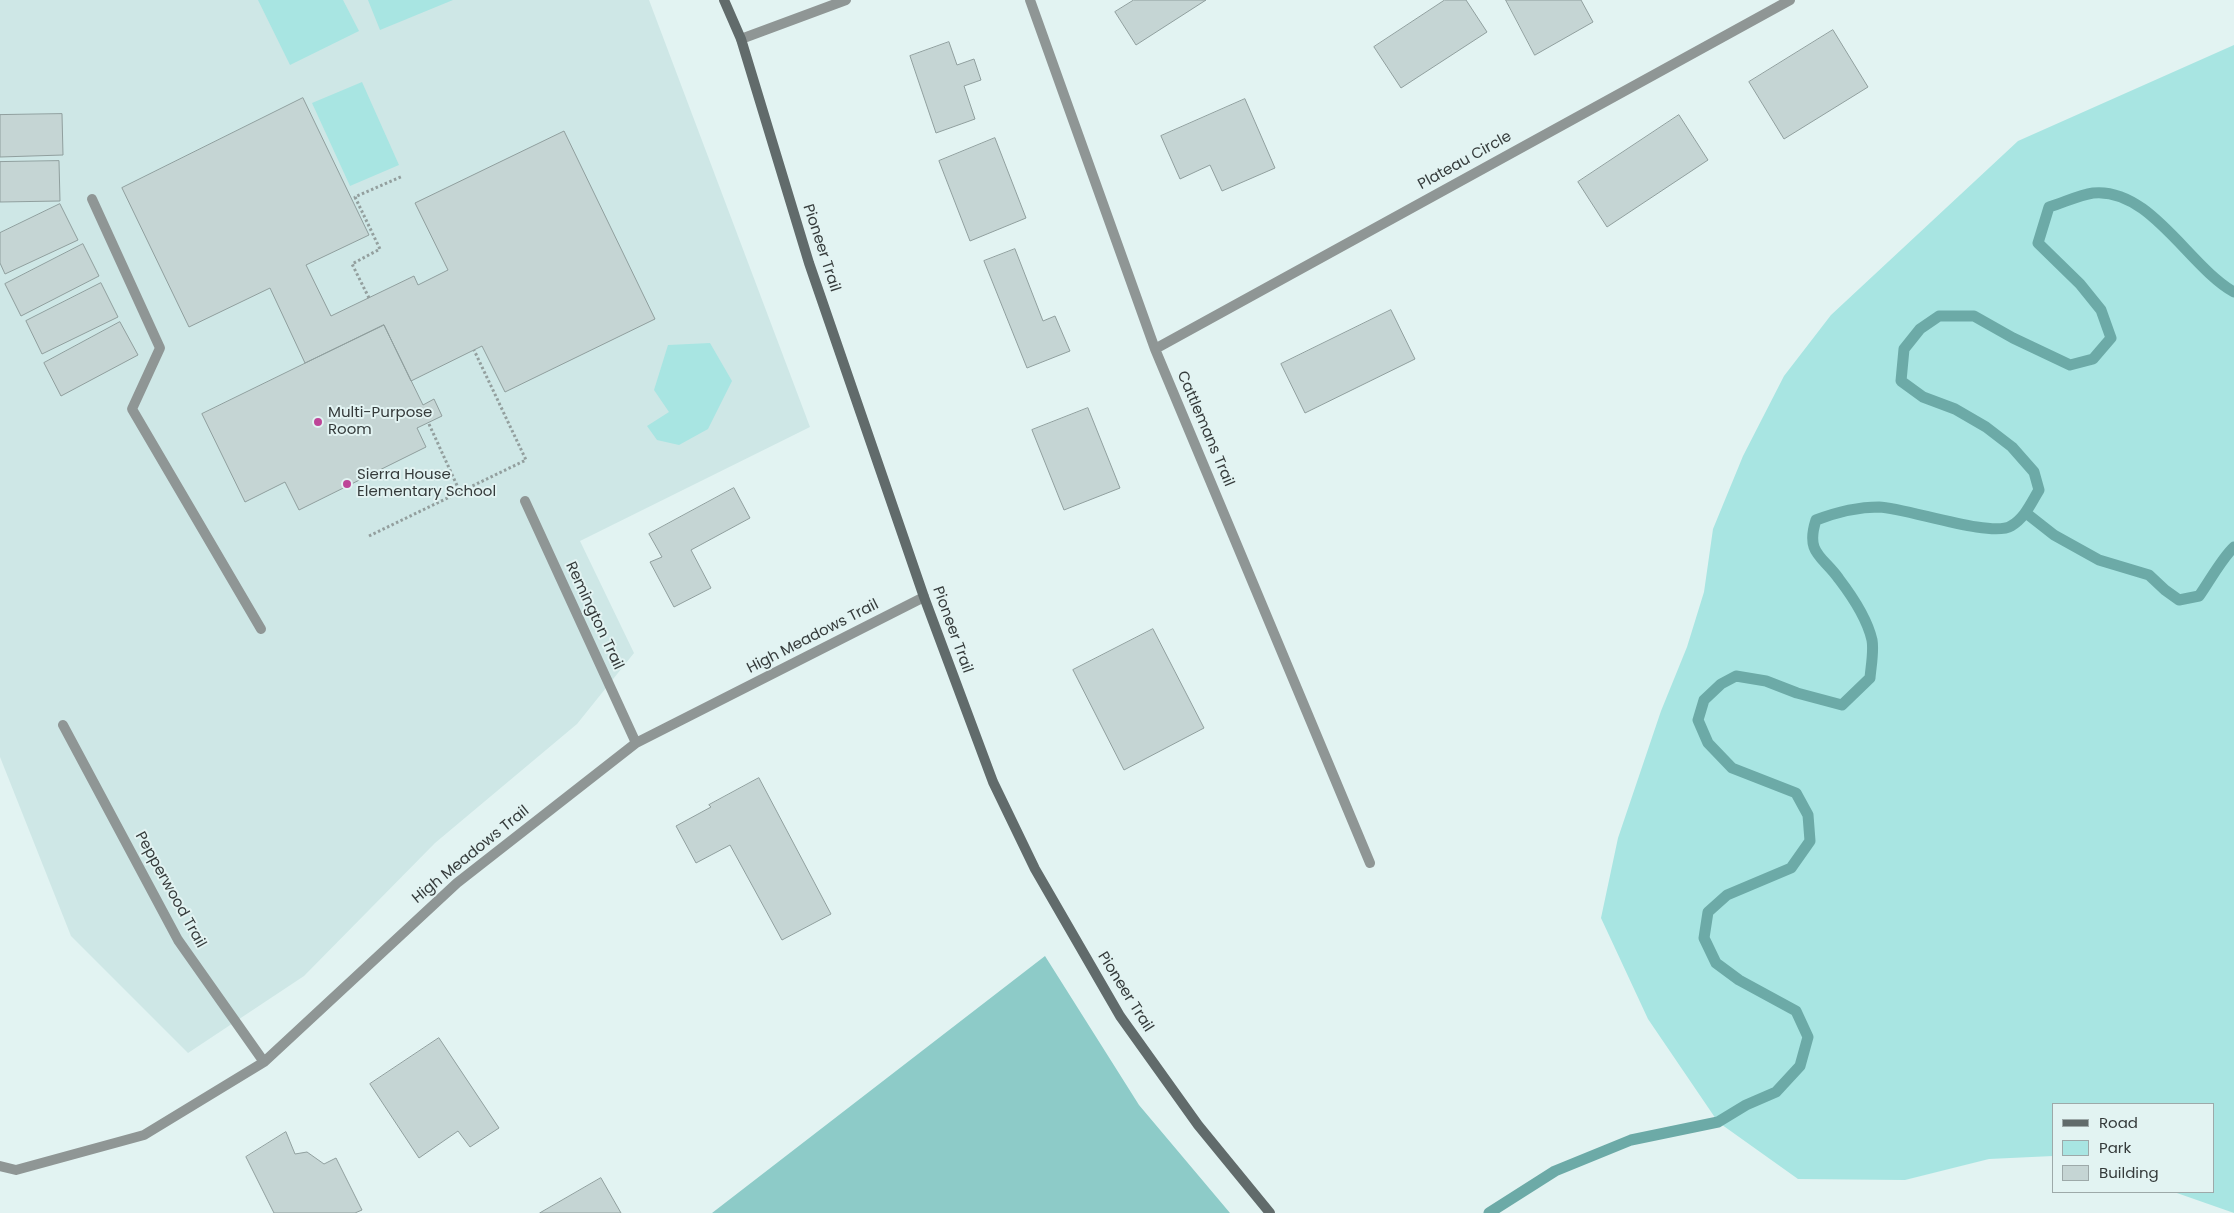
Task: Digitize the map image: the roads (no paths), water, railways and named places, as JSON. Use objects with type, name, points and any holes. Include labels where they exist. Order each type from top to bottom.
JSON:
[{"type":"main road","name":"Pioneer Trail","points":[[724,0],[741,39],[809,263],[924,597],[993,782],[1035,869],[1120,1016],[1198,1125],[1270,1213]]},
{"type":"street","points":[[741,39],[846,0]]},
{"type":"street","name":"Cattlemans Trail","points":[[1030,0],[1155,349],[1370,864]]},
{"type":"street","name":"Plateau Circle","points":[[1155,349],[1790,0]]},
{"type":"street","points":[[92,199],[160,348],[132,409],[261,629]]},
{"type":"street","name":"Remington Trail","points":[[525,501],[636,743]]},
{"type":"street","name":"High Meadows Trail","points":[[0,1166],[16,1170],[144,1135],[264,1062],[457,883],[636,743],[924,597]]},
{"type":"street","name":"Pepperwood Trail","points":[[63,725],[178,940],[264,1062]]},
{"type":"waterway","points":[[1489,1213],[1555,1171],[1631,1140],[1718,1122],[1746,1105],[1776,1092],[1800,1066],[1808,1037],[1796,1011],[1739,980],[1716,963],[1704,938],[1708,912],[1727,895],[1791,868],[1810,841],[1808,815],[1796,793],[1732,768],[1708,743],[1698,720],[1704,700],[1721,684],[1736,676],[1766,681],[1797,693],[1842,705],[1870,678],[1873,649],[1870,632],[1854,600],[1814,548],[1813,531],[1816,520],[1847,511],[1879,507],[1968,526],[2001,529],[2011,526],[2020,519],[2039,490],[2034,472],[2012,447],[1986,427],[1955,409],[1923,397],[1901,381],[1904,349],[1920,329],[1939,316],[1974,316],[2013,338],[2070,365],[2093,359],[2111,338],[2101,310],[2080,284],[2038,243],[2049,207],[2093,193],[2114,195],[2133,202],[2151,215],[2217,280],[2234,292]]},
{"type":"waterway","points":[[2026,513],[2054,535],[2099,560],[2149,575],[2179,600],[2199,596],[2220,564],[2234,547]]},
{"type":"place","name":"Multi-Purpose Room","points":[[318,422]]},
{"type":"place","name":"Sierra House Elementary School","points":[[347,484]]}]
